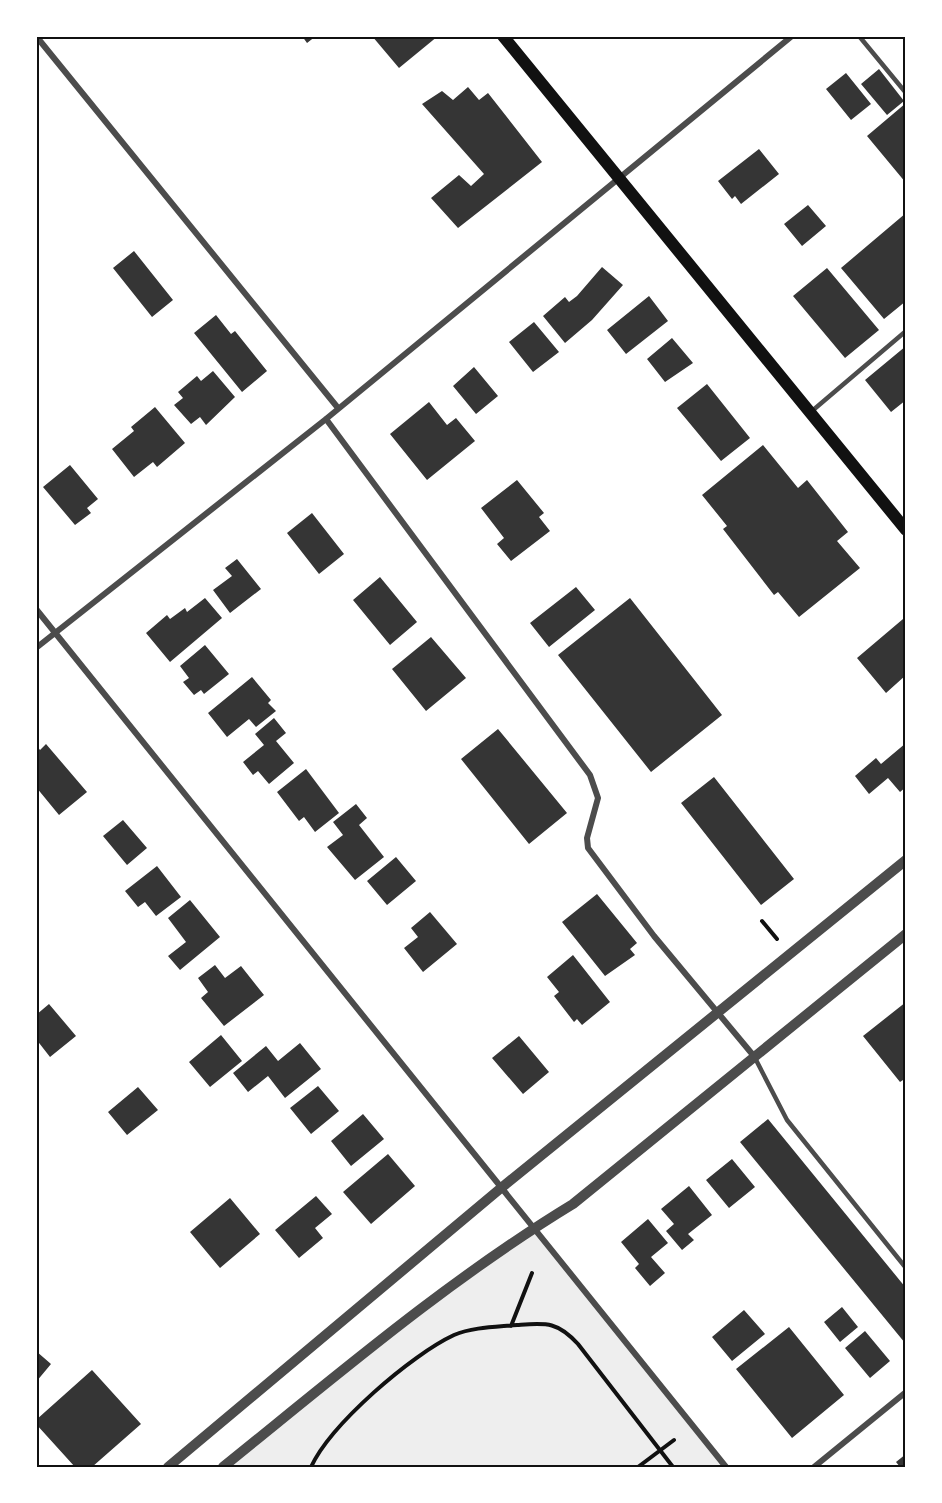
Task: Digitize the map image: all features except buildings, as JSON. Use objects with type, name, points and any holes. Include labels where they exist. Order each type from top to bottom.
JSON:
[{"type":"main road","points":[[503,36],[906,530]]},
{"type":"street","points":[[36,36],[338,408]]},
{"type":"street","points":[[36,648],[326,419],[792,36]]},
{"type":"street","points":[[326,419],[590,775],[598,798],[587,838],[588,848],[753,1056]]},
{"type":"street","points":[[36,609],[726,1467]]},
{"type":"street","points":[[168,1467],[501,1188],[906,860]]},
{"type":"street","points":[[223,1467],[394,1330],[533,1228],[573,1204],[906,934]]},
{"type":"street","points":[[813,1467],[906,1392]]},
{"type":"lane","points":[[860,36],[906,93]]},
{"type":"lane","points":[[810,413],[906,331]]},
{"type":"lane","points":[[753,1056],[787,1120],[906,1268]]},
{"type":"path","points":[[762,921],[777,939]]},
{"type":"path","points":[[512,1326],[532,1273]]},
{"type":"path","points":[[311,1467],[336,1429],[396,1374],[430,1350],[465,1332],[552,1323],[567,1332],[673,1467]]},
{"type":"path","points":[[638,1467],[674,1440]]},
{"type":"shaded area","points":[[533,1228],[726,1467],[223,1467]]}]
